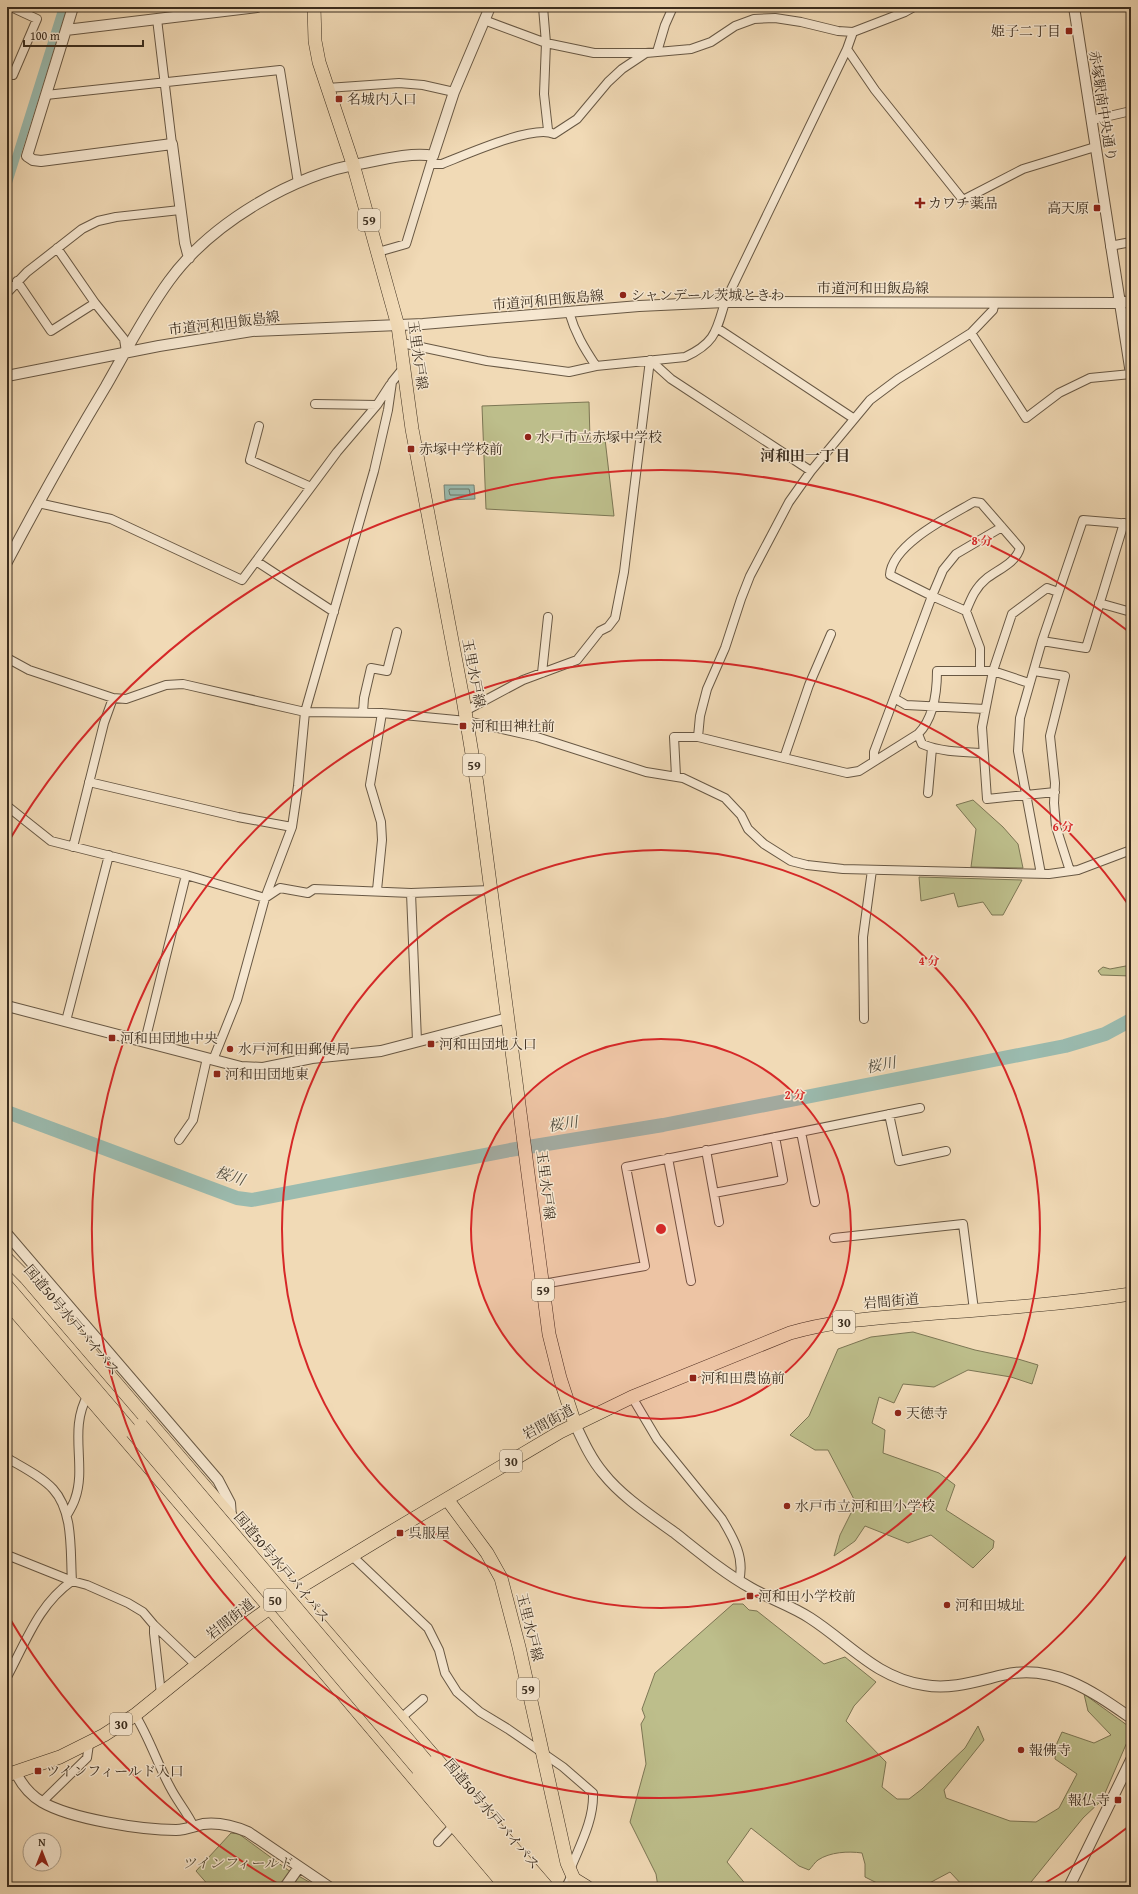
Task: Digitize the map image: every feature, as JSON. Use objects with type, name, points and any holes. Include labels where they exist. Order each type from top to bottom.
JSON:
[{"type":"main road","name":"玉里水戸線","points":[[314,7],[315,41],[327,88],[353,164],[402,343],[412,429],[466,716],[491,890],[542,1284],[553,1354],[575,1424]]},
{"type":"main road","points":[[7,1259],[26,1278],[231,1517],[292,1592],[547,1887]]},
{"type":"main road","name":"国道50号水戸バイパス","points":[[7,1268],[136,1429]]},
{"type":"main road","name":"国道50号水戸バイパス","points":[[7,1286],[136,1429],[422,1765],[533,1887]]},
{"type":"main road","name":"岩間街道","points":[[11,1774],[60,1757],[89,1744],[135,1714],[196,1665],[292,1592],[575,1424],[632,1397],[790,1334],[814,1326],[858,1320],[1075,1302],[1131,1294]]},
{"type":"main road","points":[[7,1302],[270,1608],[506,1887]]},
{"type":"main road","name":"玉里水戸線","points":[[447,1499],[487,1553],[501,1578],[519,1647],[571,1872]]},
{"type":"main road","name":"国道50号水戸バイパス","points":[[422,1765],[518,1887]]},
{"type":"main road","points":[[571,1872],[578,1882],[587,1887]]},
{"type":"street","points":[[7,73],[13,76],[36,18],[22,9],[11,7]]},
{"type":"street","points":[[73,7],[28,156],[33,160],[41,161],[172,144]]},
{"type":"street","points":[[66,30],[236,8],[257,7]]},
{"type":"street","points":[[378,252],[406,244],[454,92],[490,7]]},
{"type":"street","points":[[543,7],[546,43],[544,94],[548,130]]},
{"type":"street","points":[[657,52],[665,25],[673,7]]},
{"type":"street","points":[[484,20],[546,43],[594,53],[646,53],[691,49],[711,42],[735,26],[754,19],[775,18],[801,22],[838,31],[853,32],[905,12],[914,7]]},
{"type":"street","name":"赤塚駅南中央通り","points":[[1074,7],[1110,246],[1131,372]]},
{"type":"street","points":[[157,19],[180,210],[189,258]]},
{"type":"street","points":[[402,343],[487,361],[569,372],[596,366],[685,357],[705,346],[712,338],[717,328],[725,302],[847,49],[853,32]]},
{"type":"street","points":[[847,49],[875,90],[963,200],[1023,169],[1095,147]]},
{"type":"street","points":[[7,562],[38,503],[169,280],[213,234],[236,216],[298,183],[338,168],[353,164],[420,155],[442,164],[528,133],[548,130],[554,134],[577,119],[622,69],[646,53]]},
{"type":"street","points":[[46,95],[280,70],[298,183]]},
{"type":"street","points":[[327,88],[399,83],[423,85],[454,92]]},
{"type":"street","points":[[1092,120],[1131,112]]},
{"type":"street","points":[[7,293],[17,281],[57,248],[82,229],[98,221],[116,217],[180,210]]},
{"type":"street","points":[[1110,246],[1131,242]]},
{"type":"street","points":[[57,248],[95,303],[124,339],[126,352]]},
{"type":"street","points":[[17,281],[51,331],[95,303]]},
{"type":"street","name":"市道河和田飯島線","points":[[7,376],[126,352],[252,331],[398,326],[639,306],[725,302],[1119,303],[1131,300]]},
{"type":"street","points":[[698,737],[700,716],[707,689],[725,648],[750,576],[789,502],[811,471],[853,418],[870,400],[895,380],[971,333],[993,310],[995,302]]},
{"type":"street","points":[[1119,303],[1131,307]]},
{"type":"street","points":[[569,312],[574,330],[582,347],[596,366]]},
{"type":"street","points":[[717,328],[853,418]]},
{"type":"street","points":[[971,333],[1026,418],[1059,393],[1090,378],[1131,372]]},
{"type":"street","points":[[650,360],[671,379],[811,471]]},
{"type":"street","points":[[466,716],[523,680],[577,660],[600,631],[608,627],[615,618],[624,572],[650,360]]},
{"type":"street","points":[[38,503],[111,519],[242,580],[337,452],[377,405],[398,373],[405,366]]},
{"type":"street","points":[[179,1140],[193,1120],[210,1059],[237,1000],[265,898],[292,827],[298,786],[305,712],[374,471],[388,410],[392,382]]},
{"type":"street","points":[[315,404],[377,405]]},
{"type":"street","points":[[259,426],[250,460],[311,487]]},
{"type":"street","points":[[966,611],[890,575],[891,568],[916,536],[974,502],[981,503],[1020,548],[1018,556],[985,580],[974,592],[966,611],[980,648],[980,671]]},
{"type":"street","points":[[1041,874],[1018,751],[1020,718],[1042,640],[1083,520],[1128,524],[1099,603],[1086,648],[1042,640]]},
{"type":"street","points":[[874,761],[874,752],[943,570],[956,554],[1002,527]]},
{"type":"street","points":[[256,561],[334,612]]},
{"type":"street","points":[[1055,792],[988,799],[982,728],[993,671],[1012,614],[1047,588],[1058,592]]},
{"type":"street","points":[[1099,603],[1131,612]]},
{"type":"street","points":[[542,673],[548,617]]},
{"type":"street","points":[[363,712],[364,698],[371,668],[387,671],[397,632]]},
{"type":"street","points":[[784,758],[809,685],[831,634]]},
{"type":"street","points":[[7,658],[29,670],[113,698],[126,699],[166,685],[183,684],[305,712],[363,712],[466,716],[646,772],[676,776],[698,784],[724,798],[741,816],[748,829],[754,836],[791,861],[823,867],[872,870],[1041,874],[1070,871],[1131,850]]},
{"type":"street","points":[[676,776],[674,737],[698,737],[847,773],[859,771],[918,734],[928,720],[936,694],[937,671],[993,671],[1029,683]]},
{"type":"street","points":[[1034,671],[1065,676],[1050,736],[1055,792],[1056,827],[1070,871]]},
{"type":"street","points":[[73,846],[104,723],[113,698]]},
{"type":"street","points":[[894,698],[906,705],[931,708],[985,709]]},
{"type":"street","points":[[377,890],[382,840],[381,822],[370,785],[382,713]]},
{"type":"street","points":[[918,734],[922,744],[932,748],[983,753]]},
{"type":"street","points":[[928,793],[932,748]]},
{"type":"street","points":[[89,782],[238,817],[292,827]]},
{"type":"street","points":[[7,806],[51,841],[186,875],[265,898],[280,888],[308,893],[314,889],[377,890],[411,893],[491,890]]},
{"type":"street","points":[[66,1021],[109,855]]},
{"type":"street","points":[[864,1019],[863,937],[872,870]]},
{"type":"street","points":[[145,1041],[186,875]]},
{"type":"street","points":[[411,893],[417,1041]]},
{"type":"street","points":[[7,1006],[240,1067],[263,1068],[312,1058],[381,1051],[508,1018]]},
{"type":"street","points":[[542,1284],[645,1266],[626,1166],[920,1108]]},
{"type":"street","points":[[889,1114],[899,1161],[946,1151]]},
{"type":"street","points":[[801,1132],[815,1202]]},
{"type":"street","points":[[714,1193],[783,1180],[776,1137]]},
{"type":"street","points":[[706,1150],[719,1222]]},
{"type":"street","points":[[668,1158],[691,1281]]},
{"type":"street","points":[[834,1238],[963,1224],[974,1310]]},
{"type":"street","points":[[7,1234],[218,1480],[230,1503],[231,1517]]},
{"type":"street","points":[[67,1516],[77,1491],[77,1442],[82,1406],[88,1395]]},
{"type":"street","points":[[632,1397],[657,1439],[722,1519],[730,1532],[741,1558],[742,1570],[739,1581]]},
{"type":"street","points":[[575,1424],[597,1466],[617,1488],[739,1581],[805,1614],[827,1629],[870,1664],[893,1676],[924,1686],[966,1684],[1019,1673],[1048,1674],[1073,1682],[1131,1718]]},
{"type":"street","points":[[7,1458],[40,1478],[52,1488],[63,1504],[67,1516],[72,1581]]},
{"type":"street","points":[[7,1555],[72,1581],[87,1585],[128,1603],[143,1612],[154,1625],[196,1665]]},
{"type":"street","points":[[352,1555],[428,1628],[439,1650],[445,1673],[457,1692],[480,1712],[508,1729],[563,1767],[593,1793],[594,1806],[590,1820],[566,1887]]},
{"type":"street","points":[[7,1678],[31,1628],[43,1609],[58,1590],[72,1581]]},
{"type":"street","points":[[154,1625],[161,1694]]},
{"type":"street","points":[[401,1718],[423,1699]]},
{"type":"street","points":[[135,1714],[143,1727],[170,1787],[188,1814],[194,1827]]},
{"type":"street","points":[[42,1802],[87,1758],[89,1744]]},
{"type":"street","points":[[1069,1887],[1131,1760]]},
{"type":"street","points":[[11,1774],[42,1802],[61,1811],[111,1822],[155,1829],[178,1830],[211,1824],[224,1824],[239,1828],[248,1832],[329,1887]]},
{"type":"street","points":[[438,1842],[453,1826]]},
{"type":"street","points":[[285,1887],[299,1867]]},
{"type":"green space","points":[[589,402],[590,440],[605,439],[614,516],[486,509],[482,406]]},
{"type":"green space","points":[[973,800],[1003,827],[1018,844],[1023,868],[971,867],[976,829],[956,805]]},
{"type":"green space","points":[[919,877],[1022,880],[1003,915],[992,915],[983,902],[958,907],[954,893],[921,901]]},
{"type":"green space","points":[[1131,965],[1131,976],[1101,975],[1098,971],[1103,967],[1110,969]]},
{"type":"green space","points":[[913,1332],[975,1350],[1018,1359],[1038,1365],[1032,1384],[1011,1377],[968,1370],[934,1387],[903,1384],[894,1403],[879,1397],[872,1423],[885,1430],[883,1453],[939,1473],[955,1485],[946,1510],[994,1541],[993,1548],[973,1568],[931,1535],[908,1543],[865,1526],[855,1541],[834,1556],[840,1535],[856,1503],[828,1450],[815,1450],[790,1435],[809,1416],[838,1349],[871,1337]]},
{"type":"green space","points":[[733,1604],[743,1604],[749,1610],[757,1611],[824,1664],[845,1657],[876,1682],[854,1706],[846,1721],[886,1762],[882,1787],[897,1799],[909,1799],[922,1789],[965,1748],[978,1726],[984,1740],[944,1790],[946,1798],[1010,1821],[1036,1822],[1059,1808],[1077,1774],[1055,1759],[1057,1743],[1062,1732],[1094,1743],[1111,1735],[1088,1711],[1084,1694],[1131,1728],[1131,1733],[1102,1800],[1083,1818],[1027,1887],[964,1887],[950,1872],[922,1887],[885,1887],[865,1877],[865,1864],[862,1853],[845,1852],[828,1855],[818,1860],[809,1870],[799,1866],[751,1828],[727,1862],[748,1887],[658,1887],[656,1874],[630,1822],[646,1764],[641,1724],[645,1717],[642,1709],[655,1673]]},
{"type":"green space","name":"ツインフィールド","points":[[231,1833],[239,1834],[288,1870],[318,1887],[210,1887],[196,1871]]},
{"type":"water","points":[[444,485],[474,485],[475,499],[445,500]]},
{"type":"waterway","points":[[7,186],[63,7]]},
{"type":"waterway","name":"桜川","points":[[7,1112],[237,1198],[252,1200],[510,1150],[663,1125],[1065,1046],[1105,1034],[1131,1020]]},
{"type":"place","name":"姫子二丁目","points":[[1069,31]]},
{"type":"place","name":"名城内入口","points":[[339,99]]},
{"type":"place","name":"カワチ薬品","points":[[920,203]]},
{"type":"place","name":"高天原","points":[[1097,208]]},
{"type":"place","name":"シャンデール茨城ときわ","points":[[623,295]]},
{"type":"place","name":"水戸市立赤塚中学校","points":[[528,437]]},
{"type":"place","name":"赤塚中学校前","points":[[411,449]]},
{"type":"place","name":"河和田神社前","points":[[463,726]]},
{"type":"place","name":"河和田団地中央","points":[[112,1038]]},
{"type":"place","name":"河和田団地入口","points":[[431,1044]]},
{"type":"place","name":"水戸河和田郵便局","points":[[230,1049]]},
{"type":"place","name":"河和田団地東","points":[[217,1074]]},
{"type":"place","name":"河和田農協前","points":[[693,1378]]},
{"type":"place","name":"天徳寺","points":[[898,1413]]},
{"type":"place","name":"水戸市立河和田小学校","points":[[787,1506]]},
{"type":"place","name":"呉服屋","points":[[400,1533]]},
{"type":"place","name":"河和田小学校前","points":[[750,1596]]},
{"type":"place","name":"河和田城址","points":[[947,1605]]},
{"type":"place","name":"報佛寺","points":[[1021,1750]]},
{"type":"place","name":"ツインフィールド入口","points":[[38,1771]]},
{"type":"place","name":"報仏寺","points":[[1118,1800]]},
{"type":"district","name":"河和田一丁目","points":[[805,456]]}]
